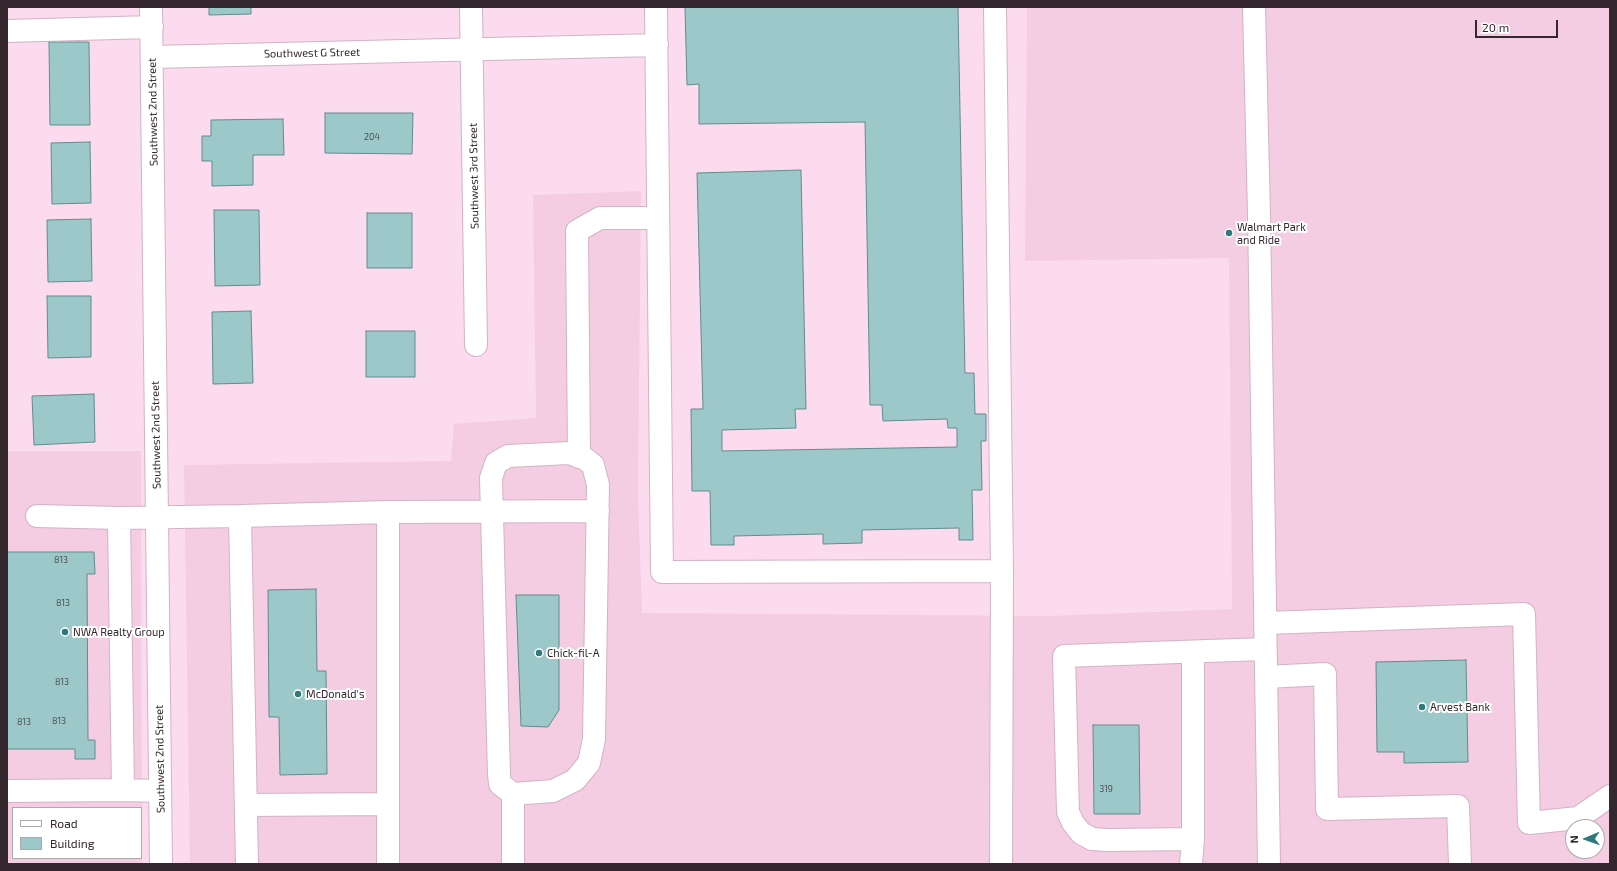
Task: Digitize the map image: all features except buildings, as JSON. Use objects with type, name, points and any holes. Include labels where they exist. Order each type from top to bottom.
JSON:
[{"type":"street","name":"Southwest 3rd Street","points":[[471,7],[476,345]]},
{"type":"street","points":[[656,7],[662,572],[1002,571]]},
{"type":"street","points":[[995,7],[1002,571],[1001,864]]},
{"type":"street","points":[[1254,7],[1269,864]]},
{"type":"street","points":[[7,31],[152,17]]},
{"type":"street","name":"Southwest 2nd Street","points":[[152,17],[161,864]]},
{"type":"street","name":"Southwest G Street","points":[[152,57],[657,45]]},
{"type":"street","points":[[579,456],[578,231],[600,218],[658,218]]},
{"type":"street","points":[[569,453],[584,458],[593,465],[598,485],[598,511],[594,740],[589,763],[575,780],[553,791],[513,794],[500,784],[499,774],[491,478],[496,463],[508,456],[569,453]]},
{"type":"street","points":[[37,516],[119,518],[388,512],[598,511]]},
{"type":"street","points":[[388,512],[388,864]]},
{"type":"street","points":[[240,516],[247,864]]},
{"type":"street","points":[[119,518],[124,790]]},
{"type":"street","points":[[1265,622],[1524,614],[1529,823],[1578,818],[1610,796]]},
{"type":"street","points":[[1193,839],[1092,839],[1081,834],[1073,823],[1068,812],[1064,656],[1266,649]]},
{"type":"street","points":[[1191,864],[1193,839],[1193,652]]},
{"type":"street","points":[[1266,677],[1325,674],[1327,809],[1458,806],[1460,864]]},
{"type":"street","points":[[7,791],[124,790],[160,792]]},
{"type":"street","points":[[513,794],[513,864]]},
{"type":"street","points":[[246,804],[388,804]]},
{"type":"shaded area","points":[[1027,7],[1610,7],[1610,864],[190,864],[184,465],[451,461],[454,424],[536,418],[533,195],[641,191],[638,496],[642,613],[1050,616],[1232,609],[1229,258],[1025,261]]},
{"type":"shaded area","points":[[7,451],[141,451],[142,807],[12,807],[12,859],[142,859],[142,864],[7,864]]},
{"type":"place","name":"Walmart Park and Ride","points":[[1229,233]]},
{"type":"place","name":"NWA Realty Group","points":[[65,632]]},
{"type":"place","name":"Chick-fil-A","points":[[539,653]]},
{"type":"place","name":"McDonald's","points":[[298,694]]},
{"type":"place","name":"Arvest Bank","points":[[1422,707]]}]
